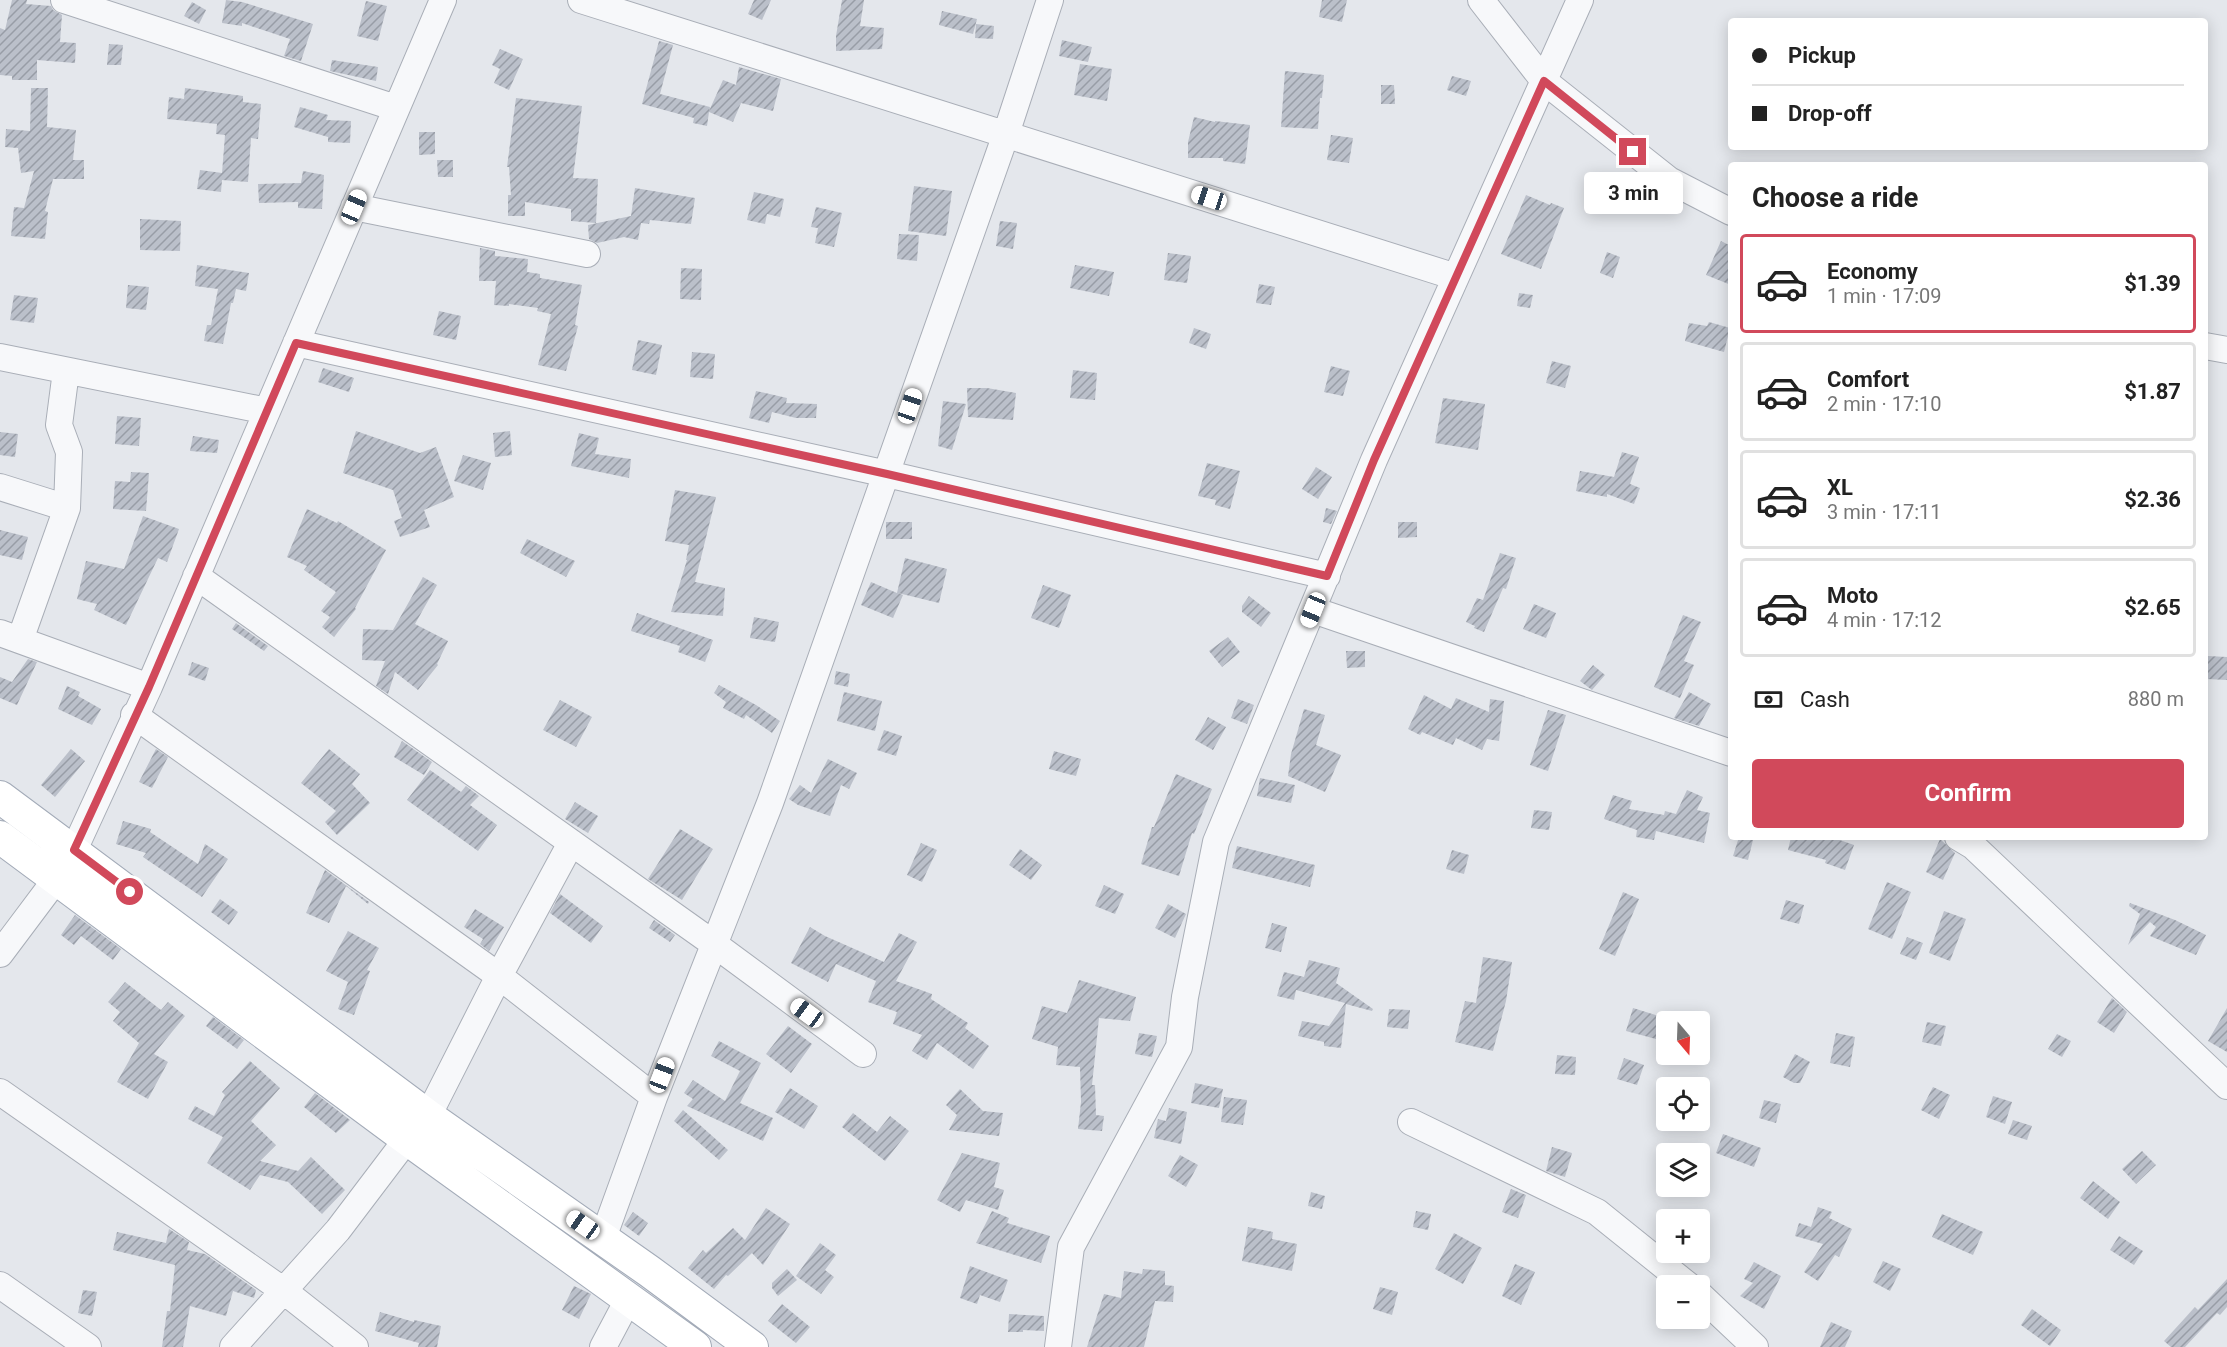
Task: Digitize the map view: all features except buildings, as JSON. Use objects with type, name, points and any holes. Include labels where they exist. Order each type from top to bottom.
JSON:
[{"type":"main road","points":[[0,797],[428,1116],[603,1238],[752,1347]]},
{"type":"main road","points":[[0,837],[407,1139],[695,1347]]},
{"type":"street","points":[[64,0],[396,108]]},
{"type":"street","points":[[2,946],[57,878],[74,850],[134,715],[149,687],[443,0]]},
{"type":"street","points":[[581,0],[1456,276]]},
{"type":"street","points":[[603,1238],[654,1097],[770,803],[1006,134],[1050,0]]},
{"type":"street","points":[[1481,0],[1544,81],[1669,180],[1728,211]]},
{"type":"street","points":[[1058,1347],[1071,1247],[1179,1047],[1185,997],[1216,842],[1374,460],[1580,0]]},
{"type":"street","points":[[354,207],[587,254]]},
{"type":"street","points":[[296,343],[887,474],[1327,576]]},
{"type":"street","points":[[2208,347],[2227,350]]},
{"type":"street","points":[[0,357],[267,411]]},
{"type":"street","points":[[66,370],[59,425],[69,452],[66,508],[10,636],[149,687]]},
{"type":"street","points":[[0,487],[66,508]]},
{"type":"street","points":[[196,576],[714,944],[863,1054]]},
{"type":"street","points":[[1313,610],[1728,752]]},
{"type":"street","points":[[134,715],[499,976],[654,1097]]},
{"type":"street","points":[[1963,840],[1973,846],[2227,1086]]},
{"type":"street","points":[[428,1116],[499,976],[571,843]]},
{"type":"street","points":[[0,1092],[284,1291],[355,1347]]},
{"type":"street","points":[[1411,1122],[1597,1212],[1675,1275]]},
{"type":"street","points":[[233,1347],[338,1230],[407,1139]]},
{"type":"street","points":[[0,1286],[88,1347]]},
{"type":"street","points":[[603,1347],[628,1298]]},
{"type":"street","points":[[1710,1304],[1755,1347]]},
{"type":"route","points":[[130,892],[74,850],[134,715],[149,687],[296,343],[887,474],[1327,576],[1374,460],[1544,81],[1633,152]]}]
